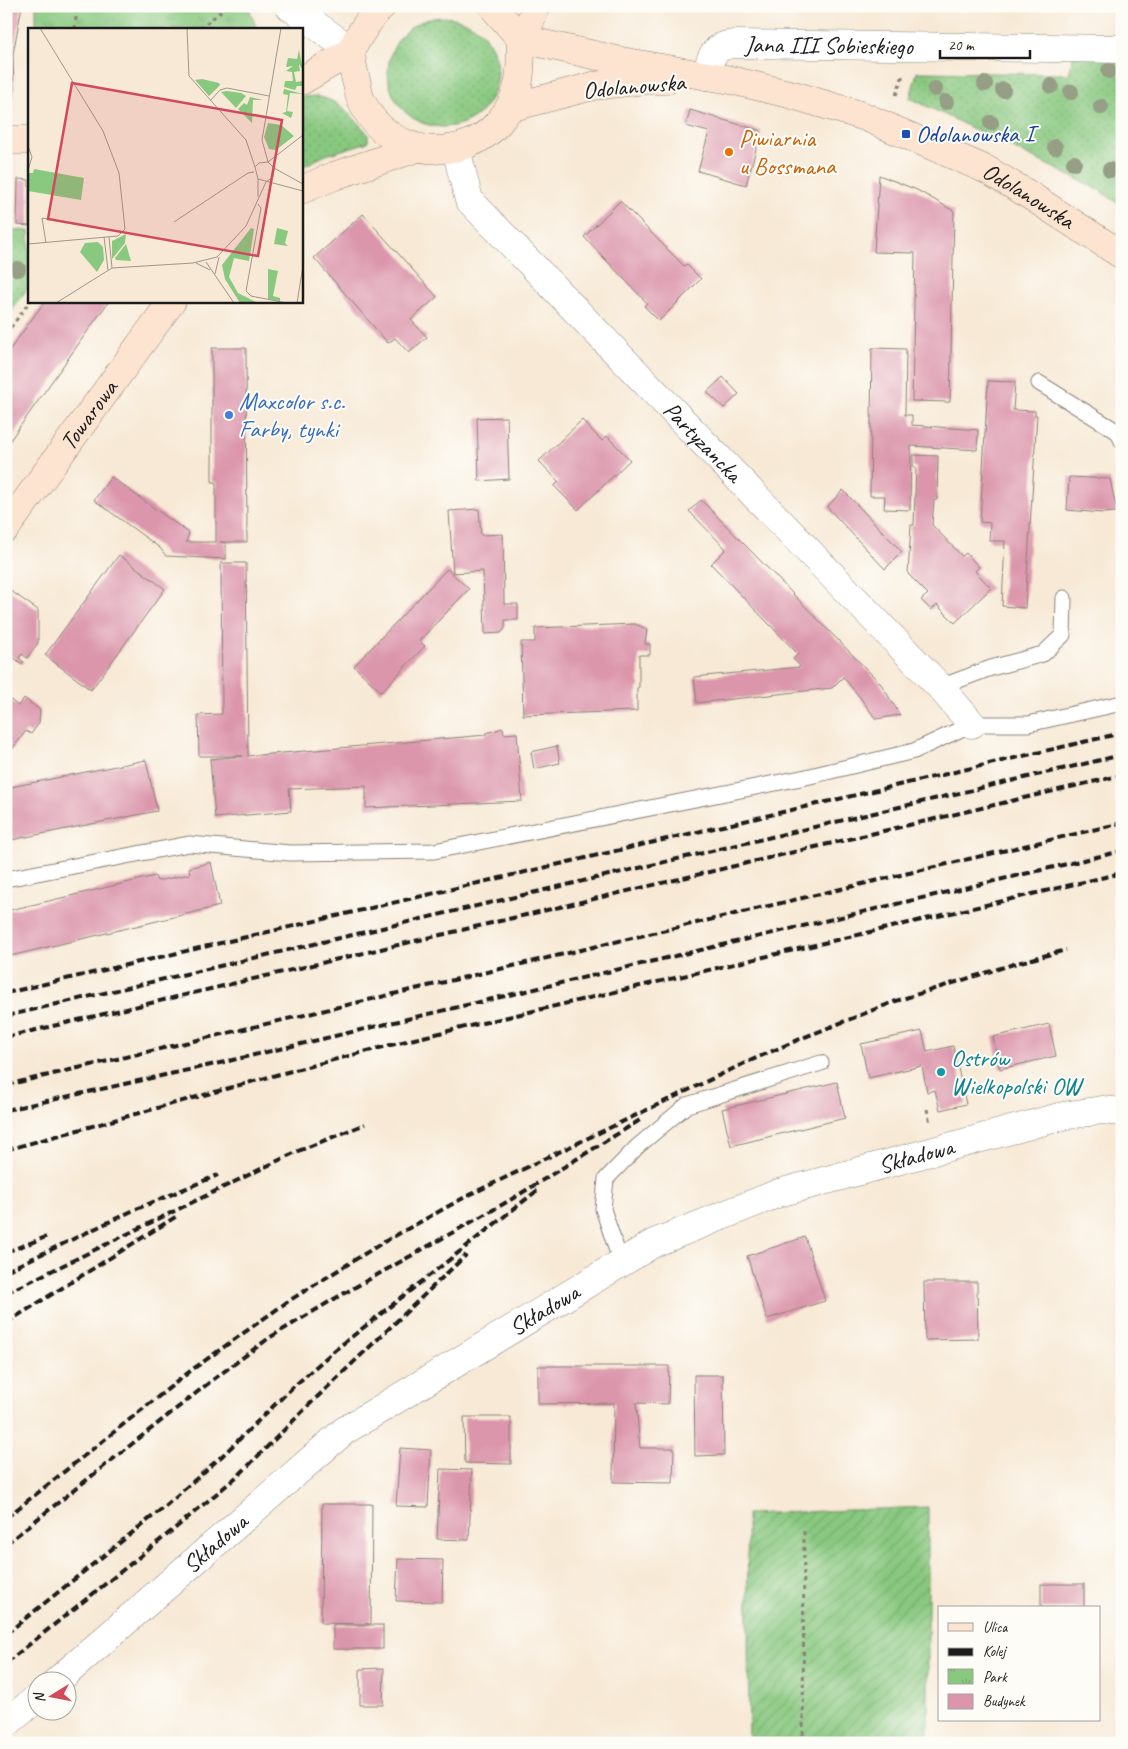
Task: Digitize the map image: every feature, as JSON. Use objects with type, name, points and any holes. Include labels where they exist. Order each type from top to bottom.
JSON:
[{"type":"main road","points":[[302,80],[352,51],[375,12],[382,6]]},
{"type":"main road","points":[[492,6],[521,39]]},
{"type":"main road","points":[[352,51],[355,78],[362,102],[375,123],[394,138],[417,148],[437,151],[456,149],[478,140],[496,127],[509,108],[518,88],[521,39],[537,6]]},
{"type":"main road","name":"Odolanowska","points":[[521,39],[620,61],[719,78],[793,95],[863,116],[995,175],[1122,255]]},
{"type":"main road","name":"Odolanowska","points":[[509,108],[593,86],[645,80],[719,78]]},
{"type":"main road","points":[[6,140],[28,140]]},
{"type":"main road","points":[[302,190],[334,176],[417,148]]},
{"type":"main road","name":"Towarowa","points":[[6,528],[171,302]]},
{"type":"street","points":[[289,6],[352,51]]},
{"type":"street","name":"Jana III Sobieskiego","points":[[719,78],[712,57],[717,49],[725,45],[734,44],[1122,49]]},
{"type":"street","name":"Partyzancka","points":[[456,149],[469,200],[940,687],[972,724]]},
{"type":"street","name":"Składowa","points":[[67,1672],[344,1431],[654,1243],[779,1193],[1063,1116],[1102,1110],[1122,1112]]},
{"type":"street","points":[[6,1724],[28,1705]]},
{"type":"lane","points":[[1039,383],[1118,432],[1122,441]]},
{"type":"lane","points":[[940,687],[991,668],[1043,654],[1063,635],[1064,598]]},
{"type":"lane","points":[[6,879],[189,844],[290,853],[434,851],[806,776],[914,751],[972,724],[1028,724],[1122,703]]},
{"type":"lane","points":[[621,1263],[603,1209],[606,1179],[632,1153],[687,1105],[821,1063]]},
{"type":"path","points":[[76,28],[77,6]]},
{"type":"path","points":[[201,28],[226,6]]},
{"type":"path","points":[[205,28],[206,23]]},
{"type":"path","points":[[6,334],[29,302]]},
{"type":"path","points":[[803,1743],[804,1527]]},
{"type":"green space","points":[[36,6],[248,6],[257,28],[36,28]]},
{"type":"green space","points":[[443,17],[464,21],[482,33],[494,51],[498,72],[494,93],[482,111],[464,123],[443,127],[422,123],[404,111],[392,93],[388,72],[392,51],[404,33],[422,21]]},
{"type":"green space","points":[[1073,56],[1122,58],[1122,206],[1099,190],[910,98],[917,72],[1069,74]]},
{"type":"green space","points":[[316,96],[340,105],[368,134],[368,142],[326,155],[302,167],[302,97]]},
{"type":"green space","points":[[7,229],[28,231],[28,287],[6,319]]},
{"type":"green space","points":[[928,1507],[928,1743],[749,1743],[747,1514]]},
{"type":"building","points":[[6,6],[22,6],[13,54],[14,97],[6,97]]},
{"type":"building","name":"Piwiarnia u Bossmana","points":[[690,110],[761,131],[746,185],[698,171],[709,132],[686,126]]},
{"type":"building","points":[[879,175],[917,190],[954,211],[950,402],[912,401],[915,253],[874,252]]},
{"type":"building","points":[[18,179],[28,180],[28,226],[17,225]]},
{"type":"building","points":[[620,201],[684,266],[686,264],[701,279],[659,321],[644,306],[647,303],[584,237]]},
{"type":"building","points":[[363,214],[437,297],[411,320],[427,337],[409,353],[395,338],[388,343],[314,258]]},
{"type":"building","points":[[44,302],[108,302],[6,446],[6,355]]},
{"type":"building","points":[[212,348],[246,348],[247,542],[220,542],[226,543],[226,559],[166,556],[160,548],[94,500],[111,477],[189,533],[186,542],[216,542],[216,482],[212,482]]},
{"type":"building","points":[[872,348],[906,349],[905,415],[912,415],[912,425],[978,430],[977,450],[911,446],[910,510],[884,509],[885,496],[870,496]]},
{"type":"building","points":[[723,377],[739,394],[724,408],[707,392]]},
{"type":"building","points":[[988,381],[1015,382],[1013,410],[1035,411],[1035,415],[1037,415],[1025,608],[1002,606],[1005,541],[989,541],[990,523],[980,522]]},
{"type":"building","points":[[507,417],[509,479],[479,481],[477,418]]},
{"type":"building","points":[[582,420],[602,441],[607,436],[630,460],[578,510],[554,486],[559,482],[539,461]]},
{"type":"building","points":[[913,455],[938,456],[937,500],[934,500],[932,525],[962,556],[966,553],[979,567],[975,571],[991,588],[955,623],[937,605],[931,610],[921,600],[928,594],[908,574],[911,525],[914,525],[916,467],[913,467]]},
{"type":"building","points":[[1069,477],[1110,479],[1117,512],[1102,513],[1067,510]]},
{"type":"building","points":[[843,490],[902,552],[885,569],[827,507]]},
{"type":"building","points":[[701,500],[881,684],[900,715],[876,719],[843,677],[832,688],[697,703],[694,677],[801,667],[793,659],[798,654],[711,564],[726,549],[689,511]]},
{"type":"building","points":[[479,509],[481,535],[503,534],[504,604],[518,604],[518,620],[505,620],[505,628],[501,633],[485,634],[483,571],[453,573],[449,511]]},
{"type":"building","points":[[119,555],[165,589],[91,690],[45,655]]},
{"type":"building","points":[[221,563],[246,563],[248,756],[486,735],[486,733],[503,728],[504,734],[517,733],[522,801],[366,808],[366,786],[289,789],[291,811],[215,818],[210,759],[243,756],[199,756],[198,715],[222,714]]},
{"type":"building","points":[[447,569],[469,589],[419,641],[425,646],[381,692],[354,666]]},
{"type":"building","points":[[8,589],[38,610],[38,643],[27,658],[22,654],[19,658],[24,662],[22,664],[6,652],[6,592]]},
{"type":"building","points":[[635,624],[647,629],[645,644],[650,644],[650,655],[639,655],[637,711],[523,715],[521,642],[535,642],[535,628]]},
{"type":"building","points":[[6,696],[18,706],[24,698],[40,710],[39,723],[31,734],[26,731],[6,757]]},
{"type":"building","points":[[557,746],[560,763],[534,769],[531,752]]},
{"type":"building","points":[[146,760],[157,811],[6,841],[6,788]]},
{"type":"building","points":[[211,862],[220,906],[6,957],[6,911],[155,876],[157,881],[190,874],[189,868]]},
{"type":"building","points":[[1049,1024],[1056,1056],[1000,1069],[993,1037]]},
{"type":"building","name":"Ostrów Wielkopolski OW","points":[[922,1031],[927,1052],[953,1046],[966,1104],[940,1110],[935,1090],[927,1092],[922,1066],[868,1078],[861,1044]]},
{"type":"building","points":[[837,1082],[845,1118],[731,1146],[722,1109]]},
{"type":"building","points":[[805,1237],[825,1301],[767,1319],[747,1256]]},
{"type":"building","points":[[924,1282],[977,1282],[978,1339],[925,1340]]},
{"type":"building","points":[[538,1366],[669,1366],[668,1404],[636,1403],[640,1448],[674,1448],[673,1483],[613,1482],[614,1403],[538,1404]]},
{"type":"building","points":[[694,1375],[723,1375],[724,1455],[695,1456]]},
{"type":"building","points":[[464,1417],[511,1417],[511,1464],[465,1463]]},
{"type":"building","points":[[400,1448],[431,1450],[428,1507],[396,1506]]},
{"type":"building","points":[[440,1469],[472,1470],[469,1540],[437,1539]]},
{"type":"building","points":[[322,1504],[372,1504],[371,1624],[321,1623]]},
{"type":"building","points":[[398,1559],[443,1560],[442,1602],[396,1601]]},
{"type":"building","points":[[1041,1584],[1084,1584],[1084,1606],[1041,1606]]},
{"type":"building","points":[[333,1625],[383,1625],[383,1649],[333,1649]]},
{"type":"building","points":[[384,1668],[383,1705],[360,1705],[360,1669]]},
{"type":"railway","points":[[6,993],[1122,733]]},
{"type":"railway","points":[[6,1016],[1122,755]]},
{"type":"railway","points":[[6,1037],[1122,775]]},
{"type":"railway","points":[[6,1085],[1122,823]]},
{"type":"railway","points":[[6,1110],[220,1063],[1122,851]]},
{"type":"railway","points":[[6,1150],[410,1040],[1122,873]]},
{"type":"railway","points":[[6,1518],[193,1369],[287,1302],[382,1243],[467,1196],[745,1063],[800,1039],[896,1001],[1017,963],[1066,950]]},
{"type":"railway","points":[[6,1544],[210,1382],[269,1338],[334,1299],[507,1202],[640,1120]]},
{"type":"railway","points":[[6,1293],[296,1152],[365,1124]]},
{"type":"railway","points":[[6,1271],[134,1210],[218,1175]]},
{"type":"railway","points":[[6,1634],[163,1508],[222,1456],[293,1387],[335,1350],[539,1189]]},
{"type":"railway","points":[[6,1323],[177,1216]]},
{"type":"railway","points":[[6,1252],[46,1237]]},
{"type":"railway","points":[[6,1663],[240,1474],[313,1401],[466,1255]]},
{"type":"place","name":"Odolanowska I","points":[[906,134]]},
{"type":"place","name":"Piwiarnia u Bossmana","points":[[729,152]]},
{"type":"place","name":"Maxcolor s.c. Farby, tynki","points":[[229,415]]},
{"type":"place","name":"Ostrów Wielkopolski OW","points":[[941,1072]]}]
